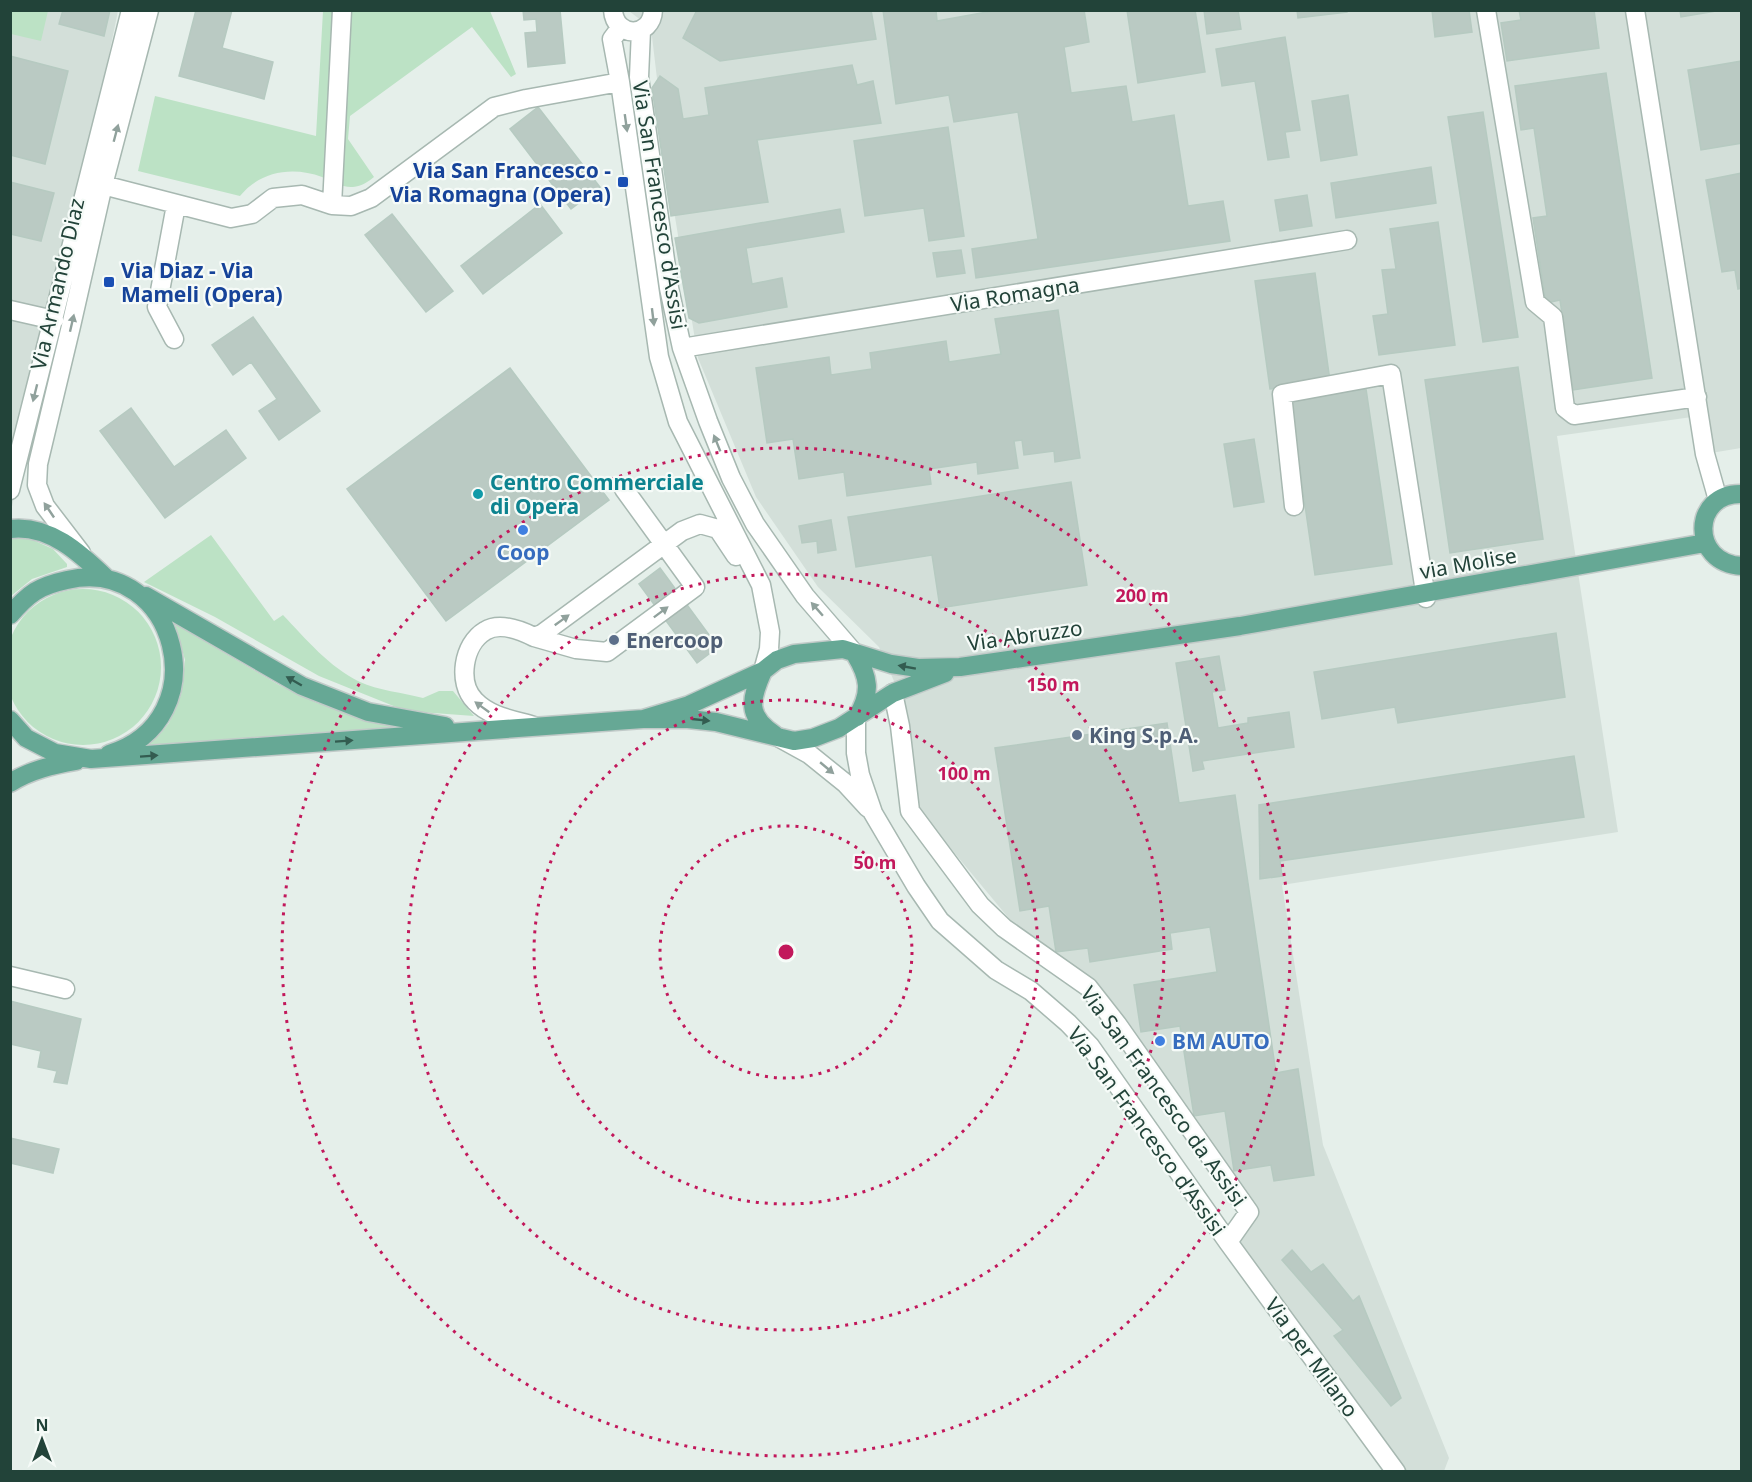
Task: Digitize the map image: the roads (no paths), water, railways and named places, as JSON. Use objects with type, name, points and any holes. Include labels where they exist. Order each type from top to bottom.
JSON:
[{"type":"main road","points":[[1742,494],[1728,495],[1710,508],[1704,519],[1702,531],[1710,553],[1730,565],[1742,566]]},
{"type":"main road","name":"Via Armando Diaz","points":[[10,529],[42,531],[84,557],[105,578]]},
{"type":"main road","name":"via Molise","points":[[1240,626],[1426,596],[1705,543]]},
{"type":"main road","points":[[10,615],[25,597],[48,584],[76,578],[105,578],[164,605],[302,686],[368,712],[471,731]]},
{"type":"main road","points":[[10,720],[26,738],[55,753],[91,759],[120,750],[142,738],[159,720],[170,694],[173,678],[173,650],[166,628],[152,606],[130,588]]},
{"type":"main road","name":"Via Abruzzo","points":[[855,654],[891,664],[918,668],[960,667],[1240,626]]},
{"type":"main road","points":[[10,783],[22,775],[51,766],[91,759],[643,719],[688,719],[716,722],[794,741],[813,738],[839,728],[856,718],[865,704],[868,684],[863,667],[855,654],[843,649],[794,654],[777,660],[763,671],[689,705],[643,719]]},
{"type":"main road","name":"Via Abruzzo","points":[[856,718],[893,693],[960,667]]},
{"type":"main road","points":[[763,671],[752,698],[753,713],[764,728],[778,737]]},
{"type":"street","name":"Via Armando Diaz","points":[[10,489],[131,10]]},
{"type":"street","name":"Via Armando Diaz","points":[[84,557],[45,506],[37,486],[38,464],[103,184],[149,10]]},
{"type":"street","points":[[332,205],[342,10]]},
{"type":"street","points":[[617,19],[628,31],[641,30],[650,22],[653,10]]},
{"type":"street","points":[[1486,10],[1535,302],[1553,317],[1565,408],[1574,415],[1697,397]]},
{"type":"street","points":[[1635,10],[1705,454],[1719,500]]},
{"type":"street","name":"Via San Francesco d'Assisi","points":[[617,19],[612,39],[658,357],[678,422],[761,585],[770,632],[769,649],[763,671]]},
{"type":"street","name":"Via San Francesco d'Assisi","points":[[641,30],[639,77],[669,288],[682,348],[727,468],[755,524],[805,596],[855,654]]},
{"type":"street","points":[[103,184],[231,218],[252,214],[273,198],[302,195],[332,205],[351,206],[371,198],[494,108],[526,99],[620,82]]},
{"type":"street","points":[[174,339],[158,307],[176,205]]},
{"type":"street","name":"Via Romagna","points":[[682,348],[1347,240]]},
{"type":"street","points":[[10,310],[54,320]]},
{"type":"street","points":[[1294,507],[1282,394],[1391,374],[1426,596]]},
{"type":"street","points":[[537,726],[492,714],[474,701],[465,686],[464,666],[471,645],[484,631],[496,628],[519,629],[576,649],[607,652],[695,587],[624,489]]},
{"type":"street","points":[[534,636],[542,634],[682,531],[700,524],[718,529],[733,552],[761,585]]},
{"type":"street","name":"Via San Francesco da Assisi","points":[[893,693],[900,726],[910,811],[980,906],[1004,928],[1088,987],[1117,1024],[1249,1212],[1228,1242]]},
{"type":"street","name":"Via San Francesco d'Assisi","points":[[856,718],[856,753],[860,775],[873,813],[916,886],[940,921],[996,970],[1031,991],[1068,1023],[1090,1046],[1228,1242]]},
{"type":"street","name":"Via San Francesco d'Assisi","points":[[778,737],[809,754],[845,783],[873,813]]},
{"type":"street","points":[[10,976],[65,989]]},
{"type":"street","name":"Via per Milano","points":[[1228,1242],[1396,1472]]},
{"type":"place","name":"Via San Francesco - Via Romagna (Opera)","points":[[623,182]]},
{"type":"place","name":"Via Diaz - Via Mameli (Opera)","points":[[109,282]]},
{"type":"place","name":"Centro Commerciale di Opera","points":[[478,494]]},
{"type":"place","name":"Coop","points":[[523,530]]},
{"type":"place","name":"Enercoop","points":[[614,640]]},
{"type":"place","name":"King S.p.A.","points":[[1077,735]]},
{"type":"place","name":"BM AUTO","points":[[1160,1041]]}]
